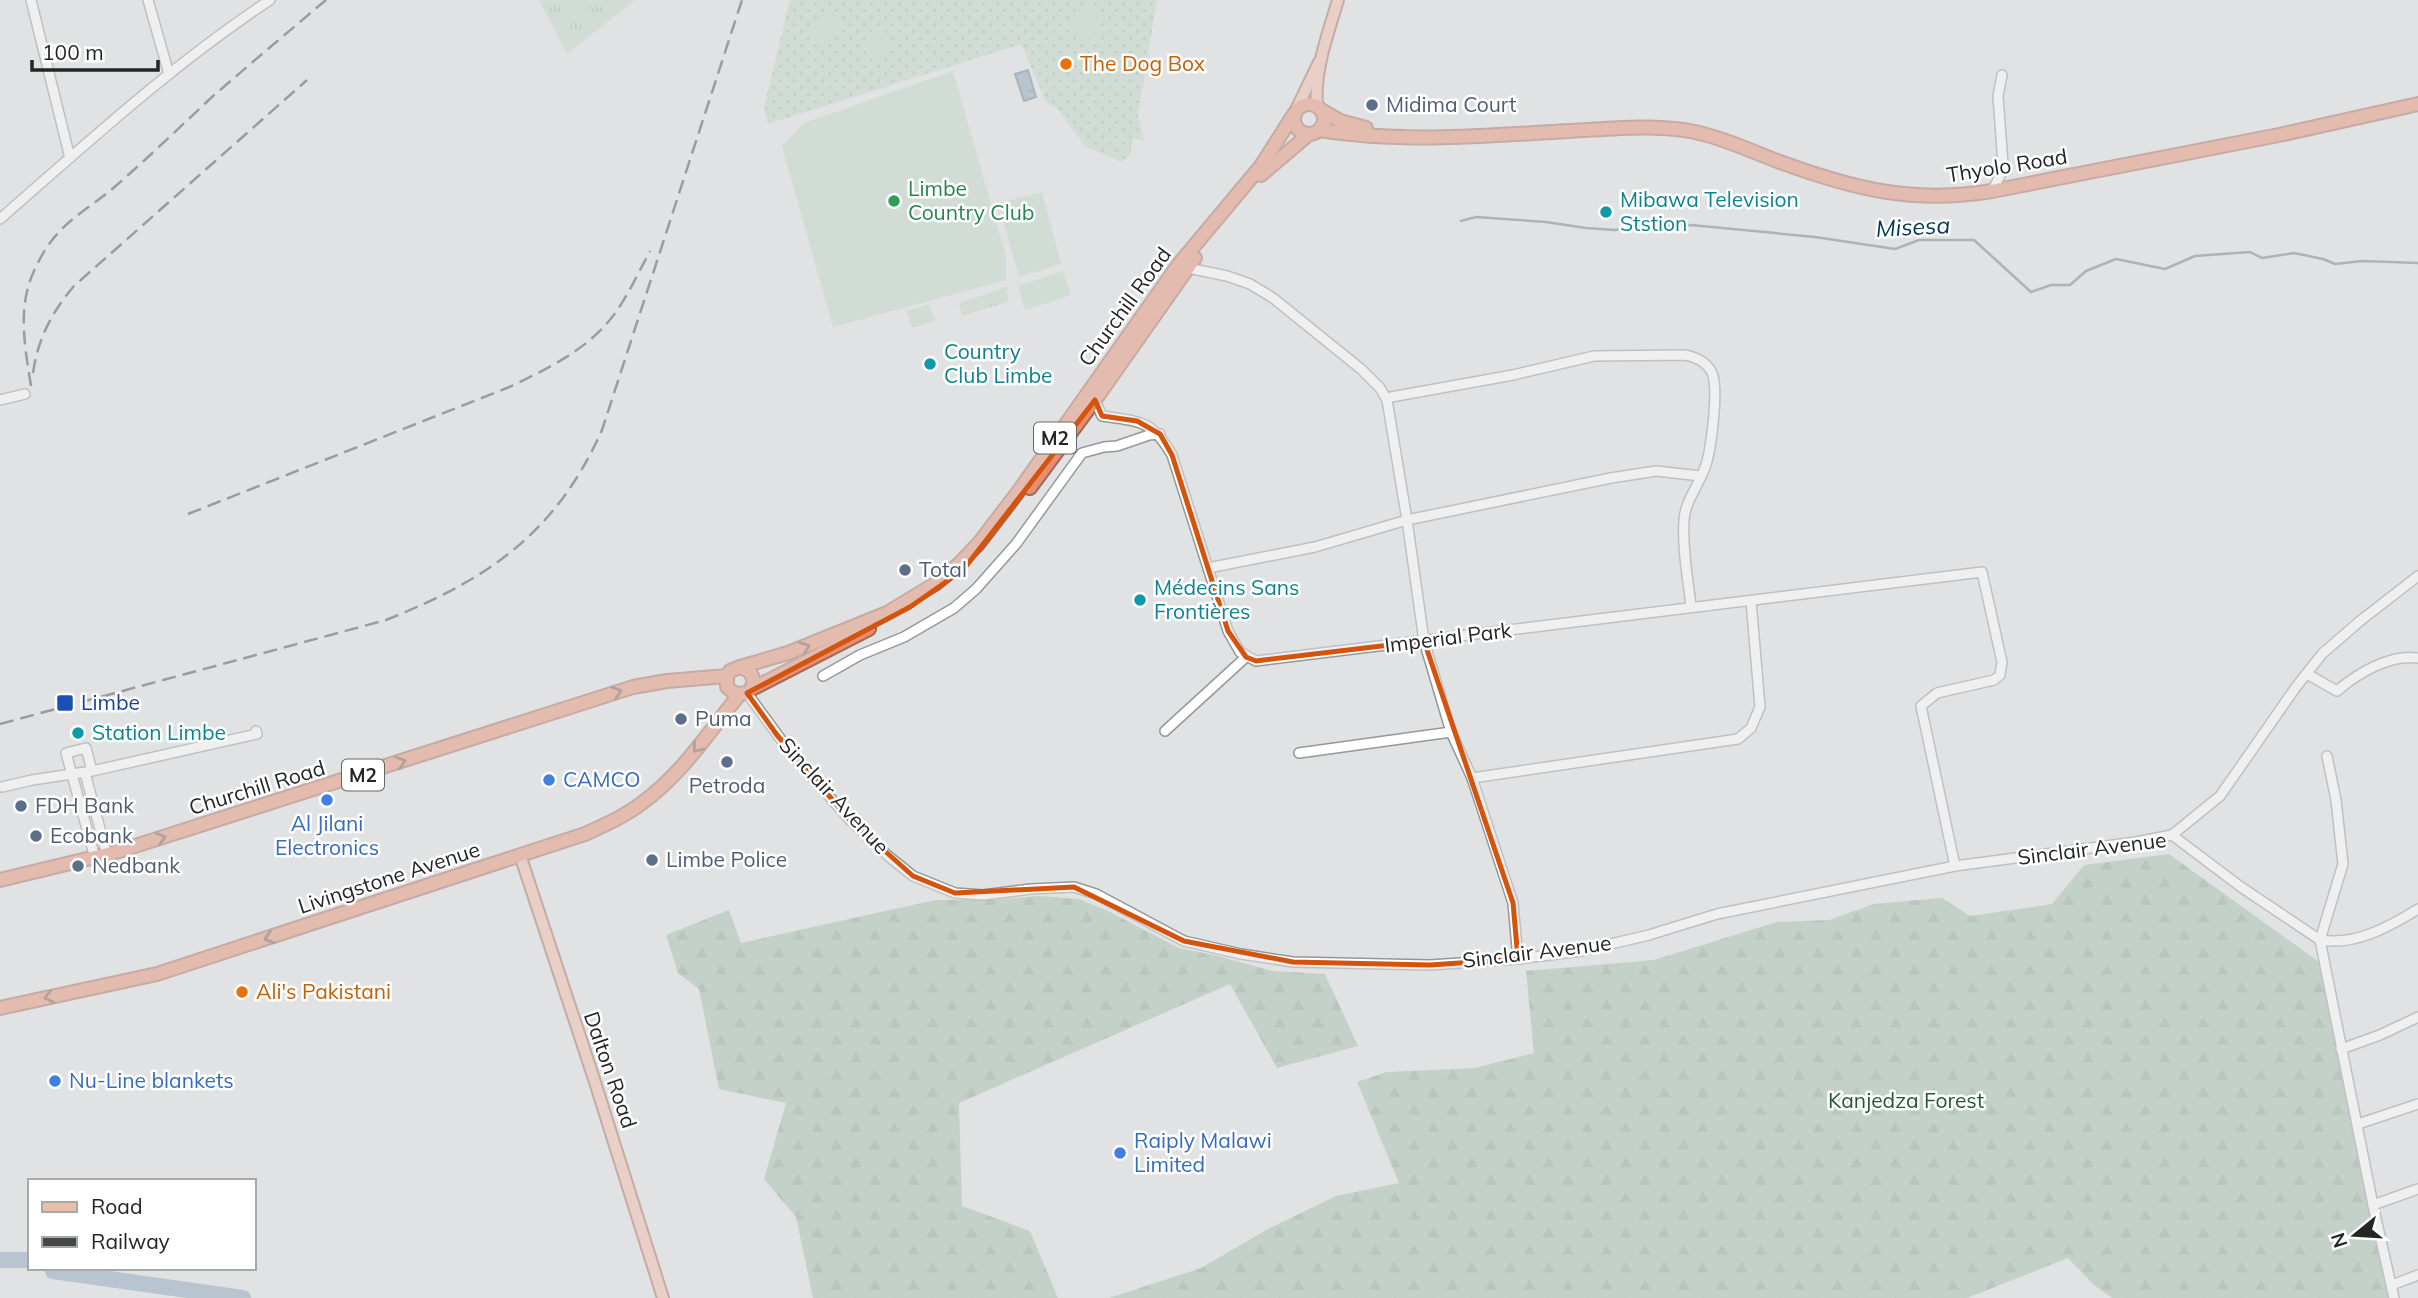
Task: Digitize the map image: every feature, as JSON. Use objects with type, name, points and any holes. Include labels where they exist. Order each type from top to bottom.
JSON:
[{"type":"highway","points":[[1304,104],[1319,108],[1324,118],[1314,132],[1303,133],[1294,125],[1295,112],[1304,104]]},
{"type":"highway","name":"Thyolo Road","points":[[1314,132],[1396,137],[1619,129],[1688,131],[1728,142],[1840,183],[1890,194],[1947,197],[1992,191],[2279,135],[2418,104]]},
{"type":"highway","name":"Thyolo Road","points":[[1319,108],[1340,121],[1396,137]]},
{"type":"highway","name":"Churchill Road","points":[[0,880],[101,856],[317,790],[633,687],[727,676],[734,668],[788,653],[887,613],[935,583],[958,565],[979,543],[1090,388],[1261,166],[1295,112]]},
{"type":"highway","name":"Churchill Road","points":[[746,692],[910,607],[963,570],[984,548],[1095,400],[1182,267],[1265,171],[1314,132]]},
{"type":"highway","points":[[727,676],[727,687],[730,691],[746,692],[754,684],[752,675],[740,667]]},
{"type":"highway","name":"Livingstone Avenue","points":[[0,1008],[157,974],[585,834],[642,804],[667,783],[746,692]]},
{"type":"main road","points":[[1319,108],[1316,89],[1338,0]]},
{"type":"main road","points":[[1295,112],[1310,76],[1322,57]]},
{"type":"main road","name":"Dalton Road","points":[[520,855],[663,1298]]},
{"type":"street","points":[[30,0],[70,158]]},
{"type":"street","points":[[148,0],[169,75]]},
{"type":"street","points":[[0,219],[169,75],[267,1]]},
{"type":"street","points":[[1992,191],[2003,165],[1998,96],[2002,75]]},
{"type":"street","points":[[1182,267],[1227,276],[1250,284],[1273,298],[1361,369],[1380,388],[1387,400],[1424,641],[1451,732],[1472,778],[1513,903],[1518,959]]},
{"type":"street","points":[[1387,400],[1391,397],[1594,356],[1686,355],[1697,358],[1706,365],[1713,378],[1710,449],[1684,517],[1691,607]]},
{"type":"street","points":[[1090,388],[1102,416],[1137,421],[1152,427],[1160,434],[1172,455],[1228,631],[1234,644],[1246,657],[1165,731]]},
{"type":"street","points":[[0,400],[26,394]]},
{"type":"street","points":[[823,676],[860,655],[905,636],[954,608],[1016,544],[1082,453],[1160,434]]},
{"type":"street","points":[[1208,568],[1315,547],[1407,520],[1656,471],[1701,477]]},
{"type":"street","name":"Imperial Park","points":[[1246,657],[1256,661],[1982,572],[2002,662],[2000,675],[1994,680],[1937,693],[1921,706],[1955,866]]},
{"type":"street","points":[[2172,835],[2225,789],[2330,646],[2418,576]]},
{"type":"street","points":[[1472,778],[1738,739],[1751,728],[1760,706],[1751,601]]},
{"type":"street","points":[[2307,674],[2337,691],[2385,662],[2403,657],[2418,658]]},
{"type":"street","name":"Sinclair Avenue","points":[[746,692],[790,752],[849,819],[913,876],[955,892],[983,895],[1074,887],[1096,894],[1184,941],[1241,954],[1293,962],[1430,965],[1518,959],[1581,951],[1649,935],[1717,914],[1955,866],[2172,835],[2252,895],[2320,940]]},
{"type":"street","points":[[2,787],[88,772],[257,734],[256,731]]},
{"type":"street","points":[[1299,753],[1451,732]]},
{"type":"street","points":[[86,748],[88,772],[101,856],[82,813],[66,753],[86,748]]},
{"type":"street","points":[[2327,756],[2338,812],[2343,864],[2320,940],[2372,1205],[2394,1298]]},
{"type":"street","points":[[82,813],[95,810]]},
{"type":"street","points":[[2320,940],[2331,942],[2358,938],[2418,909]]},
{"type":"street","points":[[2341,1049],[2418,1017]]},
{"type":"street","points":[[2358,1124],[2418,1104]]},
{"type":"street","points":[[2372,1205],[2418,1189]]},
{"type":"street","points":[[2392,1285],[2418,1275]]},
{"type":"highlighted area","points":[[1095,400],[1102,416],[1137,421],[1160,434],[1172,455],[1228,631],[1246,657],[1256,661],[1424,641],[1513,903],[1518,959],[1430,965],[1293,962],[1184,941],[1074,887],[955,893],[913,876],[849,819],[777,735],[747,693],[910,607],[963,570]]},
{"type":"green space","points":[[539,0],[635,0],[567,54]]},
{"type":"green space","points":[[790,0],[1157,0],[1138,115],[1144,141],[1133,138],[1130,155],[1122,162],[1086,147],[1056,107],[1046,102],[1021,44],[768,124],[764,107]]},
{"type":"green space","points":[[1086,7],[1094,12],[1101,31],[1093,38],[1085,40],[1076,38],[1069,31],[1074,12]]},
{"type":"green space","points":[[825,15],[835,17],[840,22],[839,30],[828,40],[814,40],[810,33]]},
{"type":"green space","points":[[882,30],[886,51],[884,59],[875,60],[867,53],[865,40],[872,31]]},
{"type":"green space","name":"Limbe Country Club","points":[[953,71],[1006,256],[1006,280],[833,327],[782,146],[804,123]]},
{"type":"green space","points":[[1042,192],[1061,264],[1019,277],[998,203]]},
{"type":"green space","points":[[1063,271],[1071,295],[1025,310],[1018,286]]},
{"type":"green space","points":[[1007,287],[1008,302],[962,316],[959,303]]},
{"type":"green space","points":[[929,304],[935,321],[912,328],[907,311]]},
{"type":"green space","name":"Kanjedza Forest","points":[[2169,854],[2319,962],[2392,1298],[2112,1298],[2094,1285],[2068,1258],[1967,1298],[1109,1298],[1201,1268],[1268,1229],[1336,1196],[1399,1183],[1357,1082],[1387,1072],[1475,1068],[1534,1053],[1526,971],[1654,960],[1777,922],[1829,920],[1874,904],[1942,898],[1970,916],[2052,904],[2084,865]]},
{"type":"green space","points":[[1039,896],[1079,899],[1179,948],[1273,971],[1325,974],[1358,1046],[1277,1068],[1230,984],[959,1103],[962,1206],[1030,1231],[1058,1298],[813,1298],[796,1217],[764,1179],[786,1103],[719,1089],[699,989],[678,973],[666,935],[729,910],[741,943],[935,900],[990,900]]},
{"type":"water","points":[[1028,70],[1036,97],[1024,101],[1015,74]]},
{"type":"waterway","name":"Misesa","points":[[1461,221],[1476,217],[1615,230],[1641,226],[1691,225],[1815,237],[1895,249],[1919,240],[1974,240],[2031,292],[2051,285],[2070,285],[2086,271],[2116,259],[2165,269],[2195,256],[2250,252],[2262,258],[2294,253],[2335,264],[2362,261],[2418,263]]},
{"type":"waterway","points":[[0,1260],[28,1260]]},
{"type":"waterway","points":[[53,1270],[243,1298]]},
{"type":"railway","points":[[31,386],[24,313],[34,271],[51,241],[70,221],[118,184],[212,97],[326,0]]},
{"type":"railway","points":[[0,724],[386,620],[457,588],[487,569],[541,525],[584,466],[602,430],[742,0]]},
{"type":"railway","points":[[33,373],[38,348],[47,326],[74,286],[307,80]]},
{"type":"railway","points":[[188,514],[507,388],[554,365],[583,346],[608,323],[627,295],[650,251]]},
{"type":"place","name":"The Dog Box","points":[[1066,64]]},
{"type":"place","name":"Midima Court","points":[[1372,105]]},
{"type":"place","name":"Limbe Country Club","points":[[894,201]]},
{"type":"place","name":"Mibawa Television Ststion","points":[[1606,212]]},
{"type":"place","name":"Country Club Limbe","points":[[930,364]]},
{"type":"place","name":"Total","points":[[905,570]]},
{"type":"place","name":"Médecins Sans Frontières","points":[[1140,600]]},
{"type":"place","name":"Limbe","points":[[65,703]]},
{"type":"place","name":"Puma","points":[[681,719]]},
{"type":"place","name":"Station Limbe","points":[[78,733]]},
{"type":"place","name":"Petroda","points":[[727,762]]},
{"type":"place","name":"CAMCO","points":[[549,780]]},
{"type":"place","name":"Al Jilani Electronics","points":[[327,800]]},
{"type":"place","name":"FDH Bank","points":[[21,806]]},
{"type":"place","name":"Ecobank","points":[[36,836]]},
{"type":"place","name":"Limbe Police","points":[[652,860]]},
{"type":"place","name":"Nedbank","points":[[78,866]]},
{"type":"place","name":"Ali's Pakistani","points":[[242,992]]},
{"type":"place","name":"Nu-Line blankets","points":[[55,1081]]},
{"type":"place","name":"Raiply Malawi Limited","points":[[1120,1153]]}]
